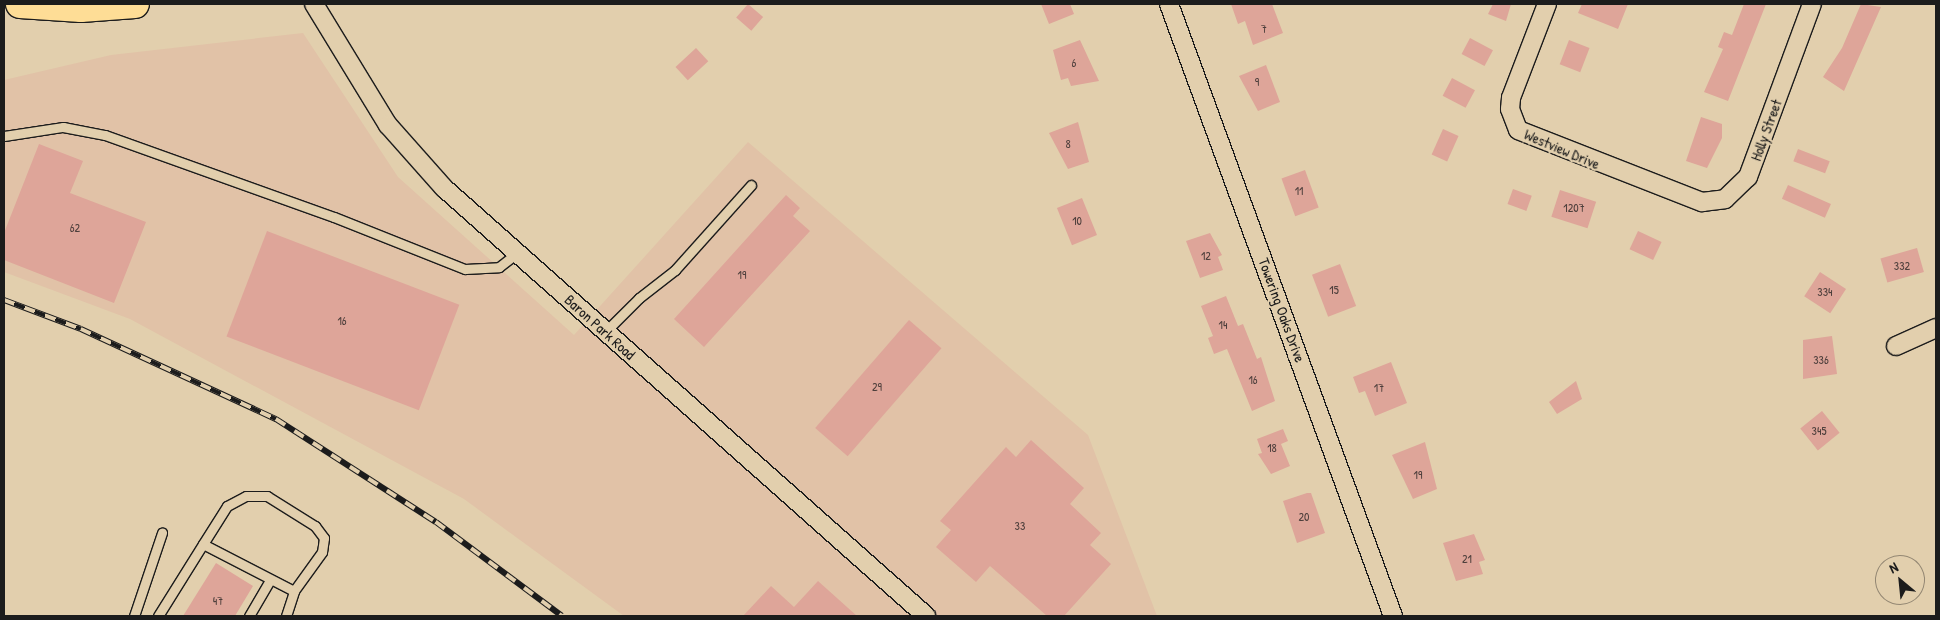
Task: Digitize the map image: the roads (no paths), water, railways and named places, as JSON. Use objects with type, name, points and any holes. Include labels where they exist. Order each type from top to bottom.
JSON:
[{"type":"main road","points":[[20,4],[81,8],[135,4]]},
{"type":"street","name":"Baron Park Road","points":[[314,4],[368,97],[409,151],[517,253],[926,616]]},
{"type":"street","name":"Towering Oaks Drive","points":[[1169,4],[1393,616]]},
{"type":"street","name":"Westview Drive","points":[[1547,4],[1511,98],[1510,109],[1518,130],[1676,194]]},
{"type":"street","name":"Holly Street","points":[[1676,194],[1715,202],[1743,186],[1812,4]]},
{"type":"street","points":[[1896,346],[1936,328]]},
{"type":"lane","points":[[4,136],[63,127],[105,136],[334,216],[465,269],[498,267],[517,253]]},
{"type":"lane","points":[[605,332],[639,298],[675,270],[752,184]]},
{"type":"lane","points":[[158,616],[227,506],[246,496],[267,496],[315,526],[324,538],[322,552],[294,591],[286,616]]},
{"type":"lane","points":[[134,616],[162,533]]},
{"type":"lane","points":[[203,544],[294,591]]},
{"type":"lane","points":[[248,616],[270,580]]},
{"type":"railway","points":[[4,300],[81,329],[276,419],[436,522],[562,616]]}]
